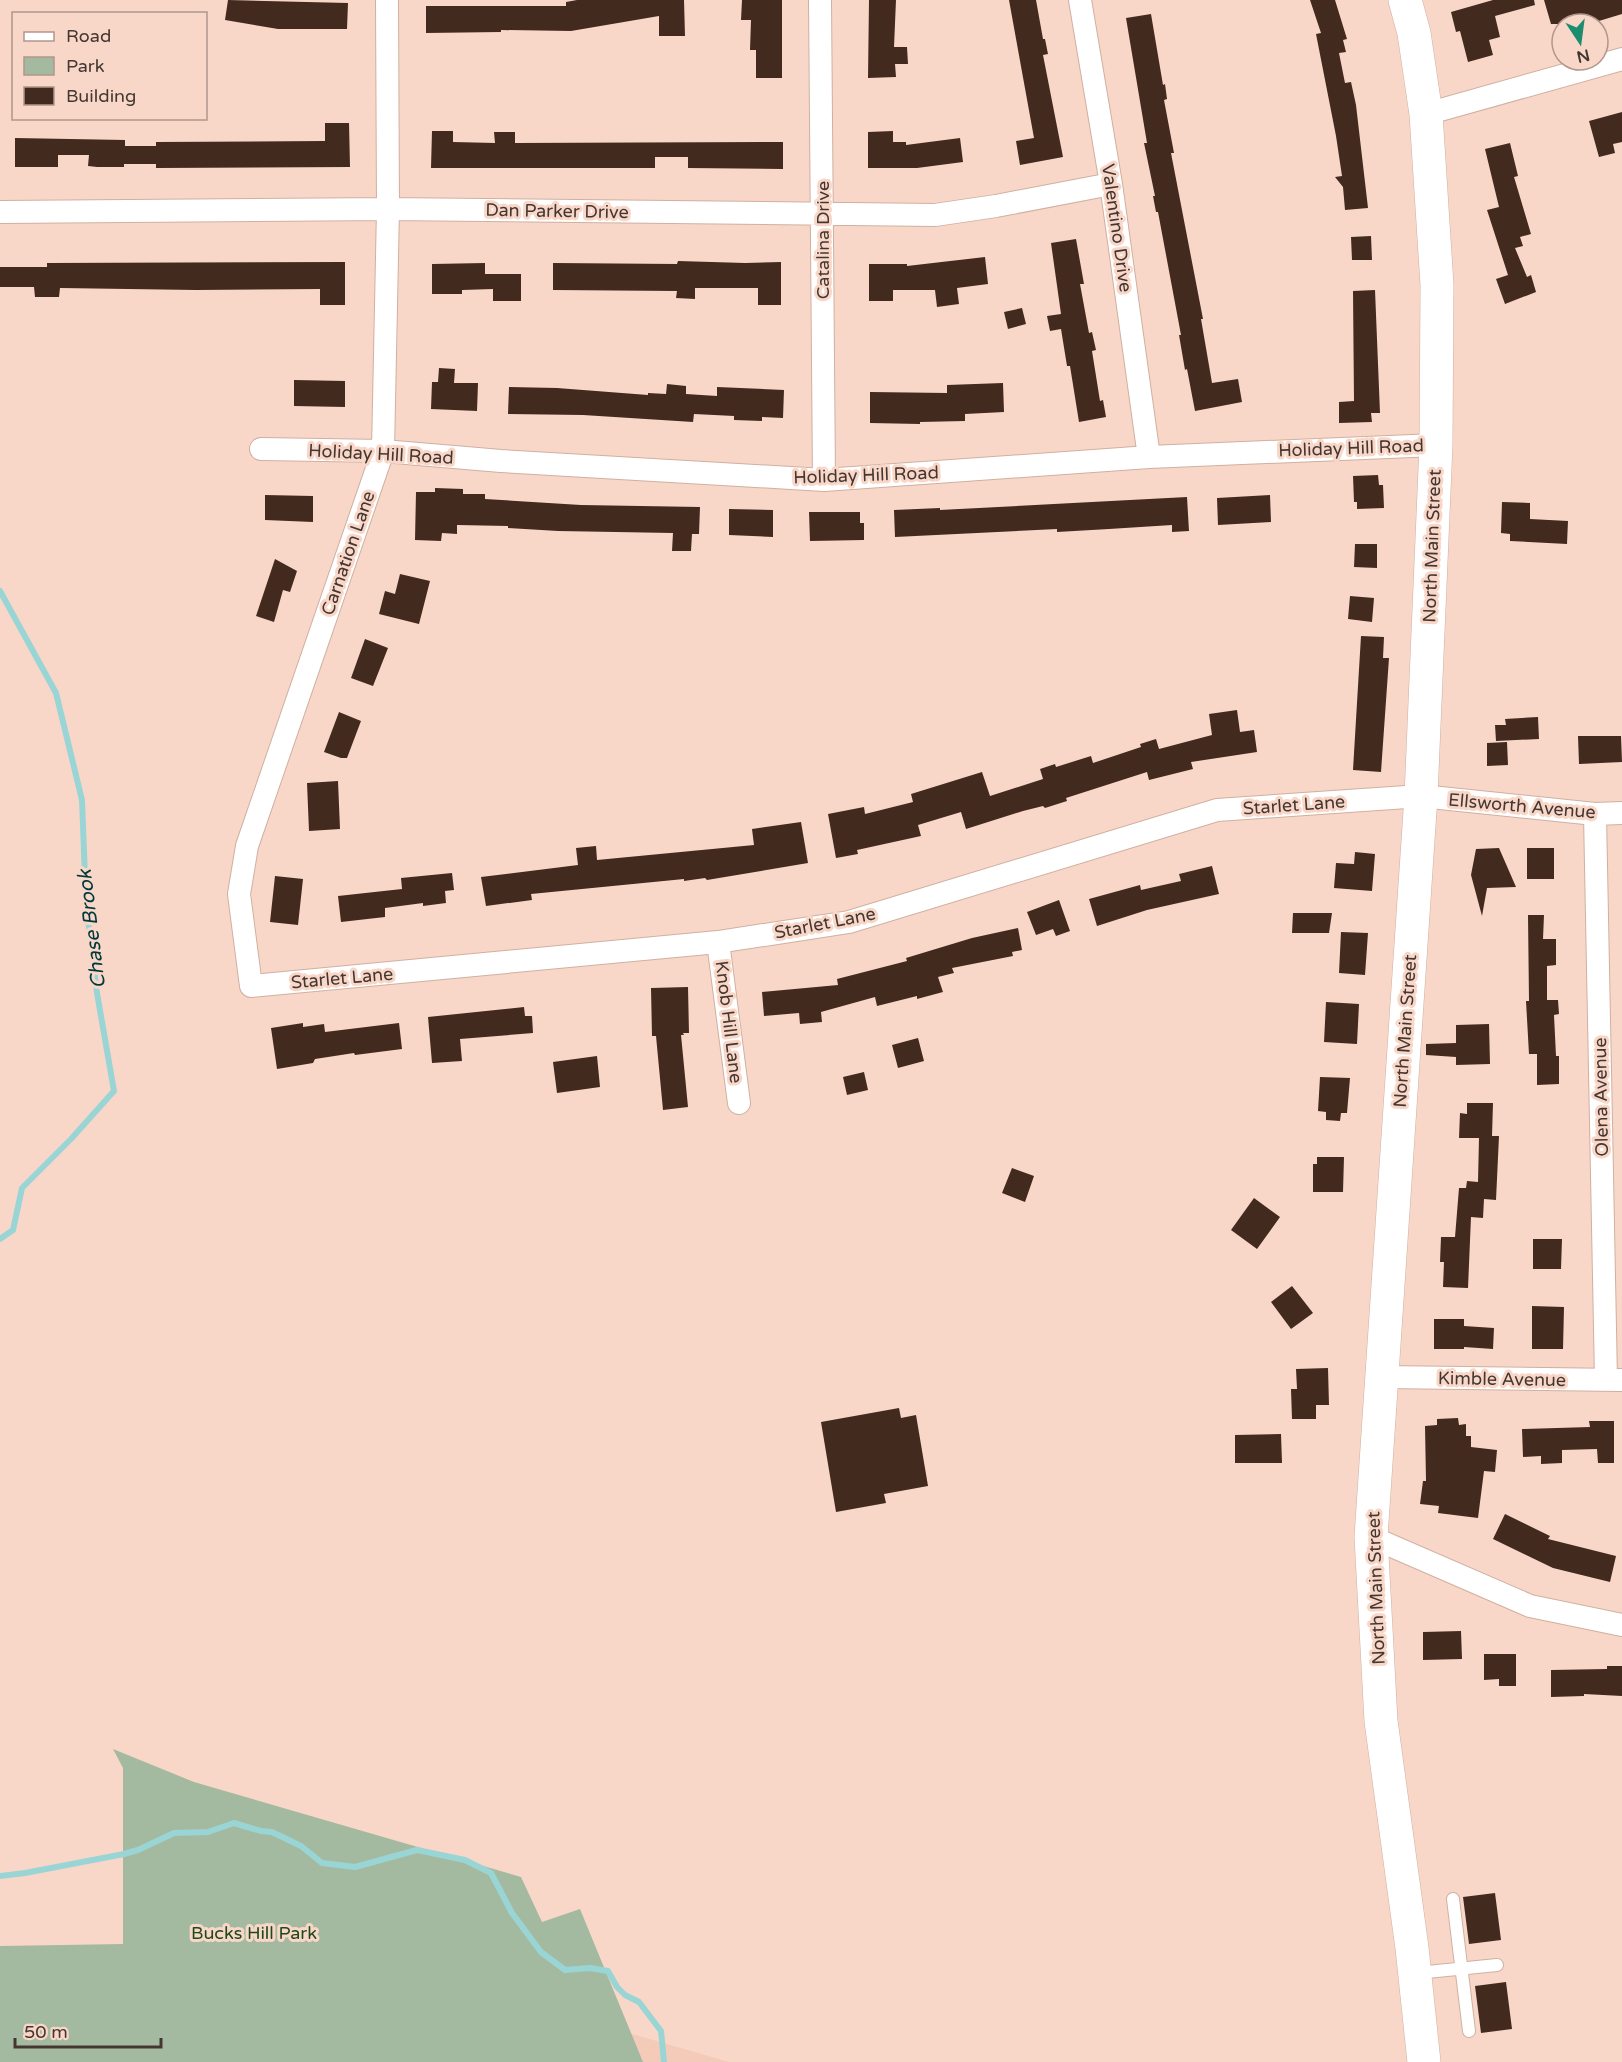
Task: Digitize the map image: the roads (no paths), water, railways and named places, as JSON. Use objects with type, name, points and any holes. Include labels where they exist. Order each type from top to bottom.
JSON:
[{"type":"main road","name":"North Main Street","points":[[1405,0],[1414,33],[1426,114],[1437,285],[1436,445],[1421,796],[1371,1537],[1382,1721],[1425,2062]]},
{"type":"street","name":"Carnation Lane","points":[[251,986],[239,894],[247,846],[382,452],[388,209],[387,0]]},
{"type":"street","name":"Catalina Drive","points":[[820,0],[824,480]]},
{"type":"street","name":"Valentino Drive","points":[[1080,0],[1111,183],[1149,457]]},
{"type":"street","points":[[1426,114],[1622,59]]},
{"type":"street","name":"Dan Parker Drive","points":[[0,212],[388,209],[935,215],[996,206],[1111,183]]},
{"type":"street","name":"Holiday Hill Road","points":[[261,449],[382,452],[824,480],[1149,457],[1436,445]]},
{"type":"street","name":"Ellsworth Avenue","points":[[1421,796],[1595,814],[1622,813]]},
{"type":"street","name":"Starlet Lane","points":[[251,986],[718,942],[849,922],[1217,810],[1421,796]]},
{"type":"street","name":"Olena Avenue","points":[[1595,814],[1614,1380]]},
{"type":"street","name":"Knob Hill Lane","points":[[718,942],[739,1103]]},
{"type":"street","name":"Kimble Avenue","points":[[1382,1377],[1614,1380]]},
{"type":"street","points":[[1371,1537],[1530,1606],[1622,1625]]},
{"type":"lane","points":[[1454,1899],[1469,2031]]},
{"type":"lane","points":[[1415,1973],[1497,1965]]},
{"type":"waterway","name":"Chase Brook","points":[[0,591],[56,693],[82,800],[86,903],[97,993],[114,1091],[71,1139],[22,1188],[13,1230],[0,1239]]},
{"type":"waterway","name":"Chase Brook","points":[[0,1876],[124,1854],[174,1833],[208,1832],[234,1823],[272,1832],[301,1846],[322,1863],[355,1867],[417,1850],[465,1860],[491,1873],[512,1913],[541,1952],[565,1970],[590,1968],[608,1971],[617,1987],[625,1995],[639,2002],[661,2031],[664,2062]]},
{"type":"park label","name":"Bucks Hill Park","points":[[254,1933]]}]
